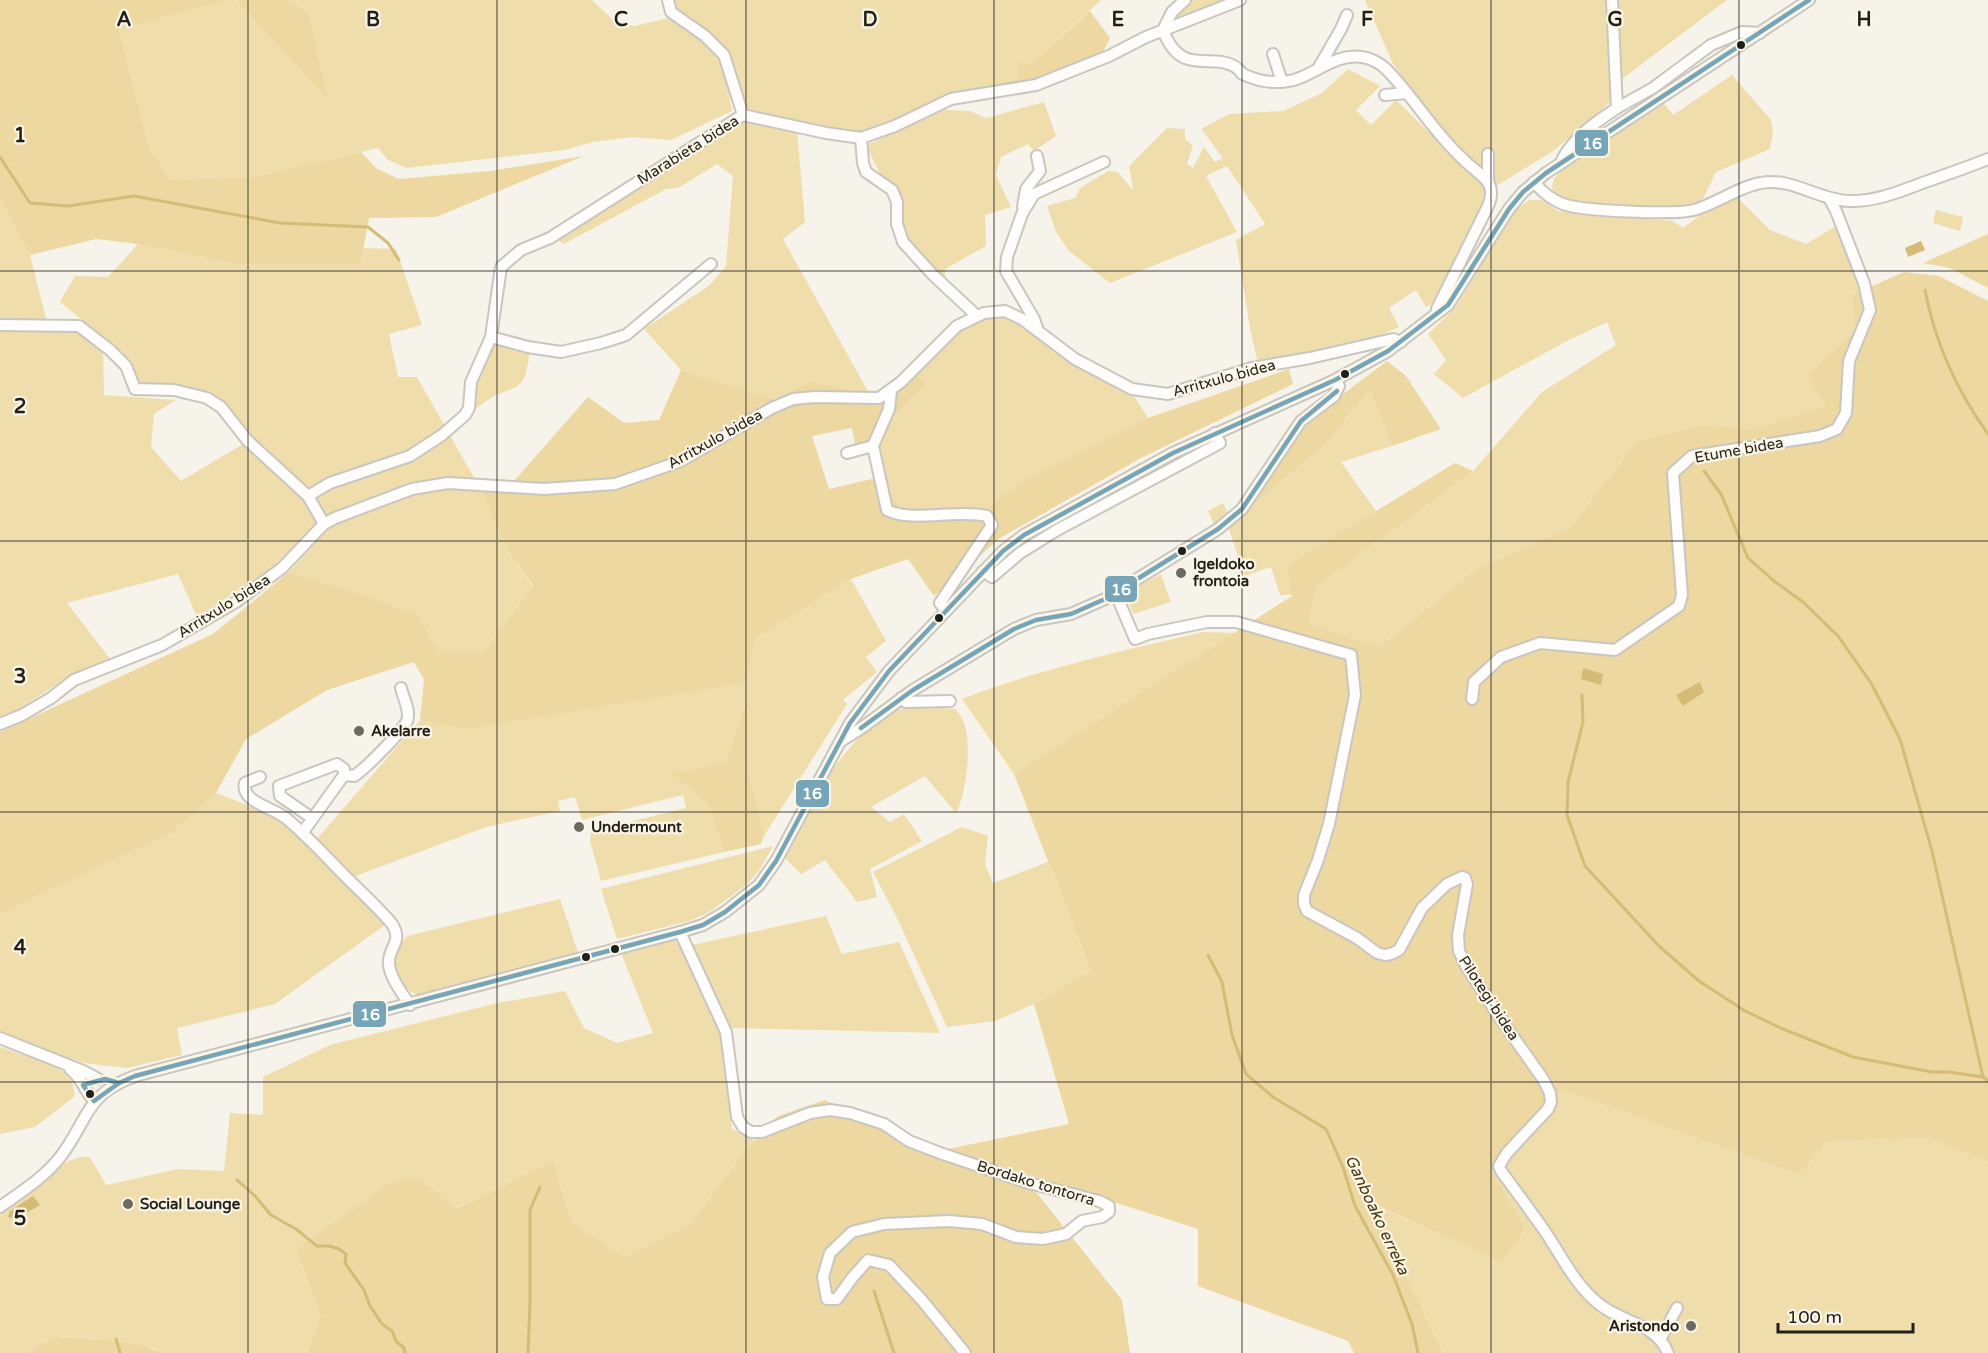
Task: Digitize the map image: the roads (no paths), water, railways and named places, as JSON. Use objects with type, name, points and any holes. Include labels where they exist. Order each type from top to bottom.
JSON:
[{"type":"street","points":[[668,0],[671,12],[705,36],[724,56],[743,115]]},
{"type":"street","points":[[1185,0],[1172,12],[1163,30],[1176,51],[1185,58],[1222,62],[1238,68],[1242,74],[1261,81],[1282,82],[1295,79],[1335,60],[1361,57],[1382,66],[1407,93],[1454,152],[1488,183]]},
{"type":"street","name":"Marabieta bidea","points":[[308,496],[330,483],[410,456],[442,435],[465,415],[469,408],[471,382],[491,337],[501,267],[520,249],[550,238],[743,115],[861,138],[894,126],[951,99],[1036,85],[1109,56],[1163,30],[1240,0]]},
{"type":"street","points":[[1612,0],[1617,108]]},
{"type":"street","points":[[0,1208],[53,1165],[94,1101],[119,1083],[135,1076],[680,932],[702,925],[725,912],[759,885],[776,861],[838,743],[872,691],[1003,551],[1024,536],[1173,453],[1335,380],[1401,342],[1448,305],[1509,209],[1534,182],[1809,0]]},
{"type":"street","points":[[1318,67],[1347,15]]},
{"type":"street","points":[[1560,163],[1577,138],[1600,119],[1653,88],[1711,45],[1742,32],[1760,33]]},
{"type":"street","points":[[1272,54],[1282,82]]},
{"type":"street","points":[[1385,95],[1407,93]]},
{"type":"street","points":[[861,138],[866,172],[892,190],[897,202],[897,224],[903,242],[933,275],[977,316]]},
{"type":"street","points":[[1434,315],[1488,206],[1491,191],[1488,183],[1488,154]]},
{"type":"street","points":[[1022,214],[1026,189],[1040,171],[1037,156]]},
{"type":"street","points":[[1534,182],[1542,192],[1572,207],[1673,212],[1691,211],[1755,185],[1766,183],[1781,183],[1829,198],[1850,201],[1888,196],[1988,159]]},
{"type":"street","points":[[1038,331],[1034,319],[1006,271],[1007,257],[1022,214],[1034,194],[1104,162]]},
{"type":"street","name":"Etume bidea","points":[[1472,699],[1474,682],[1502,657],[1540,643],[1615,650],[1679,606],[1682,595],[1673,473],[1692,456],[1820,436],[1837,429],[1846,413],[1849,361],[1870,309],[1864,283],[1829,198]]},
{"type":"street","points":[[491,337],[528,347],[561,352],[626,335],[711,264]]},
{"type":"street","name":"Arritxulo bidea","points":[[0,724],[51,698],[74,680],[162,645],[236,602],[282,568],[324,524],[335,518],[411,489],[448,483],[544,489],[615,484],[681,461],[772,408],[793,399],[879,398],[891,391],[957,326],[984,313],[1005,311],[1022,319],[1074,359],[1132,389],[1168,394],[1252,369],[1393,339],[1401,342]]},
{"type":"street","points":[[0,325],[79,326],[110,350],[126,366],[135,389],[174,390],[207,398],[221,407],[247,440],[308,496],[324,524]]},
{"type":"street","points":[[838,743],[864,727],[901,698],[1014,628],[1036,620],[1071,614],[1134,582],[1218,529],[1242,509],[1301,421],[1338,391],[1339,386],[1335,380]]},
{"type":"street","points":[[891,391],[890,409],[873,446],[887,510],[905,516],[976,513],[987,516],[992,525],[940,603],[946,611]]},
{"type":"street","points":[[847,453],[873,446]]},
{"type":"street","name":"Pilotegi bidea","points":[[1115,592],[1135,639],[1148,634],[1207,622],[1236,622],[1351,655],[1355,695],[1329,824],[1304,895],[1307,911],[1357,938],[1377,953],[1385,955],[1398,950],[1422,908],[1435,895],[1454,880],[1466,878],[1467,884],[1458,935],[1459,951],[1466,966],[1543,1078],[1550,1093],[1551,1102],[1548,1109],[1507,1153],[1499,1166],[1501,1171],[1589,1295],[1614,1314],[1661,1338]]},
{"type":"street","points":[[344,775],[354,776],[365,768],[407,721],[407,710],[401,688]]},
{"type":"street","points":[[872,691],[876,703],[885,710]]},
{"type":"street","points":[[901,698],[906,702],[950,700]]},
{"type":"street","points":[[303,832],[344,775],[344,769],[337,764],[279,786],[280,796],[312,818]]},
{"type":"street","points":[[260,777],[245,783],[245,794],[283,815],[303,832],[384,915],[396,931],[397,938],[391,951],[389,966],[410,1005]]},
{"type":"street","name":"Bordako tontorra","points":[[680,932],[726,1032],[737,1117],[743,1127],[751,1132],[762,1132],[810,1113],[830,1110],[850,1113],[884,1124],[909,1141],[940,1153],[1029,1183],[1099,1201],[1109,1206],[1109,1212],[1102,1217],[1082,1221],[1066,1234],[1043,1239],[1016,1237],[982,1224],[915,1222],[884,1224],[852,1232],[830,1253],[823,1277],[827,1299],[837,1299],[868,1260],[889,1265],[921,1299],[964,1353]]},
{"type":"street","points":[[0,1038],[98,1079]]},
{"type":"street","points":[[65,1065],[79,1075],[94,1101]]},
{"type":"street","points":[[83,1085],[98,1079],[111,1078],[119,1083]]},
{"type":"street","points":[[1668,1353],[1661,1338],[1677,1308]]},
{"type":"waterway","points":[[0,157],[30,203],[68,206],[134,196],[280,223],[368,227],[388,243],[399,260]]},
{"type":"waterway","points":[[1925,290],[1941,348],[1966,401],[1988,434]]},
{"type":"waterway","points":[[1704,471],[1721,494],[1748,558],[1803,602],[1838,636],[1871,683],[1900,739],[1932,851],[1983,1077]]},
{"type":"waterway","points":[[1582,695],[1583,722],[1568,782],[1567,815],[1585,866],[1659,946],[1699,981],[1745,1011],[1783,1029],[1853,1057],[1932,1072],[1983,1077]]},
{"type":"waterway","name":"Ganboako erreka","points":[[1208,955],[1222,982],[1232,1035],[1246,1074],[1273,1097],[1326,1129],[1343,1167],[1355,1206],[1393,1275],[1412,1324],[1418,1353]]},
{"type":"waterway","points":[[1983,1077],[1988,1081]]},
{"type":"waterway","points":[[237,1180],[271,1215],[296,1229],[317,1246],[329,1246],[346,1254],[345,1263],[364,1290],[370,1306],[382,1324],[392,1331],[405,1353]]},
{"type":"waterway","points":[[528,1353],[530,1210],[540,1187]]},
{"type":"waterway","points":[[874,1291],[894,1353]]},
{"type":"waterway","points":[[116,1339],[120,1353]]},
{"type":"place","name":"Igeldoko frontoia","points":[[1181,573]]},
{"type":"place","name":"Akelarre","points":[[359,731]]},
{"type":"place","name":"Undermount","points":[[579,827]]},
{"type":"place","name":"Social Lounge","points":[[128,1204]]},
{"type":"place","name":"Aristondo","points":[[1691,1326]]}]
